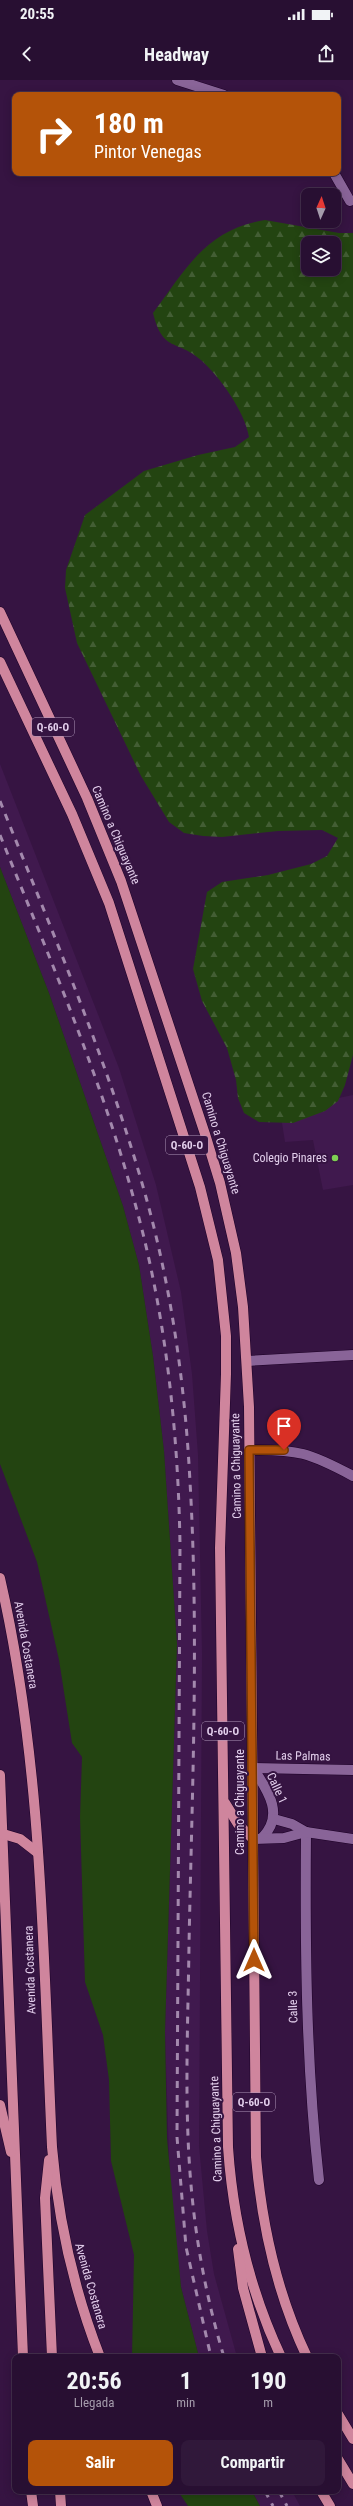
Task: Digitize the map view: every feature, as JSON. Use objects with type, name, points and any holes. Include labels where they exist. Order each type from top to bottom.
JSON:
[{"type":"main road","name":"Camino a Chiguayante","points":[[0,612],[86,798],[136,920],[228,1210],[240,1280],[247,1361],[253,1768],[258,1839],[254,2096],[258,2180],[268,2243],[278,2283],[290,2321],[306,2354]]},
{"type":"main road","name":"Camino a Chiguayante","points":[[0,662],[72,814],[109,903],[200,1187],[218,1260],[226,1336],[220,1548],[228,2140],[233,2198],[249,2272],[280,2354]]},
{"type":"main road","name":"Avenida Costanera","points":[[0,1578],[26,1718],[38,1853],[52,2147],[58,2210],[67,2254],[84,2316],[99,2354]]},
{"type":"main road","name":"Avenida Costanera","points":[[0,1775],[23,2354]]},
{"type":"main road","points":[[224,1802],[238,1824],[258,1839]]},
{"type":"main road","points":[[2,1833],[20,1839],[38,1853]]},
{"type":"main road","points":[[0,2105],[17,2184]]},
{"type":"main road","points":[[52,2147],[45,2198],[52,2354]]},
{"type":"main road","points":[[233,2198],[243,2288],[261,2354]]},
{"type":"main road","points":[[341,2419],[353,2434]]},
{"type":"main road","points":[[341,2419],[353,2439]]},
{"type":"main road","points":[[341,2464],[353,2484]]},
{"type":"main road","points":[[29,2494],[29,2506]]},
{"type":"main road","points":[[30,2494],[33,2506]]},
{"type":"main road","points":[[60,2494],[61,2506]]},
{"type":"main road","points":[[152,2494],[157,2506]]},
{"type":"main road","points":[[324,2494],[330,2506]]},
{"type":"street","points":[[177,80],[215,92]]},
{"type":"street","points":[[336,176],[350,201]]},
{"type":"street","points":[[247,1361],[353,1355]]},
{"type":"street","points":[[249,1450],[284,1450],[313,1455],[353,1476]]},
{"type":"street","name":"Las Palmas","points":[[253,1768],[353,1770]]},
{"type":"street","name":"Calle 1","points":[[253,1768],[271,1800],[274,1819],[271,1829],[258,1839]]},
{"type":"street","name":"Calle 1","points":[[274,1819],[292,1824],[306,1832],[353,1839]]},
{"type":"street","name":"Calle 1","points":[[258,1839],[284,1838],[306,1832]]},
{"type":"street","name":"Calle 3","points":[[306,1832],[305,2004],[312,2114],[319,2180]]},
{"type":"shaded area","points":[[0,764],[119,1068],[156,1185],[181,1292],[192,1374],[198,1455],[202,1654],[199,2146],[207,2231],[214,2274],[236,2354],[198,2354],[181,2287],[170,2188],[165,2032],[177,1644],[164,1451],[153,1356],[139,1265],[123,1206],[49,993],[0,867]]},
{"type":"shaded area","name":"Colegio Pinares","points":[[353,1095],[353,1185],[323,1190],[313,1140],[285,1142],[280,1110]]},
{"type":"shaded area","points":[[254,2494],[294,2494],[300,2506],[260,2506]]},
{"type":"green space","points":[[265,220],[301,226],[301,228],[311,228],[339,233],[353,233],[353,1055],[345,1085],[338,1101],[325,1111],[293,1123],[259,1122],[244,1113],[238,1098],[236,1080],[227,1048],[202,1001],[193,969],[207,892],[222,882],[268,875],[311,864],[327,856],[338,838],[322,830],[278,831],[222,837],[203,836],[184,833],[169,822],[141,776],[77,643],[65,588],[66,570],[85,515],[144,471],[198,455],[235,447],[249,437],[247,427],[237,406],[223,385],[201,360],[185,349],[166,340],[157,326],[153,313],[176,281],[199,253],[227,232],[245,225]]},
{"type":"green space","points":[[0,867],[49,993],[123,1206],[139,1265],[153,1356],[164,1451],[177,1644],[165,2032],[167,2138],[181,2287],[198,2354],[132,2354],[134,2255],[111,2161],[109,2080],[103,2035],[85,1982],[80,1817],[82,1757],[72,1743],[59,1660],[37,1562],[0,1464]]},
{"type":"green space","points":[[180,2494],[254,2494],[260,2506],[188,2506]]},
{"type":"railway","points":[[0,801],[58,945],[113,1091],[154,1226],[175,1335],[188,1445],[193,1540],[194,1598],[194,1714],[187,2065],[189,2155],[193,2207],[199,2250],[212,2315],[223,2354]]},
{"type":"railway","points":[[0,835],[72,1014],[105,1104],[144,1238],[154,1281],[168,1368],[173,1412],[179,1500],[180,1544],[177,2137],[186,2247],[210,2354]]},
{"type":"railway","points":[[267,2494],[273,2506]]},
{"type":"railway","points":[[281,2494],[287,2506]]},
{"type":"place","name":"Colegio Pinares","points":[[335,1158]]},
{"type":"route","points":[[254,1960],[253,1688],[249,1450],[284,1450]]}]
